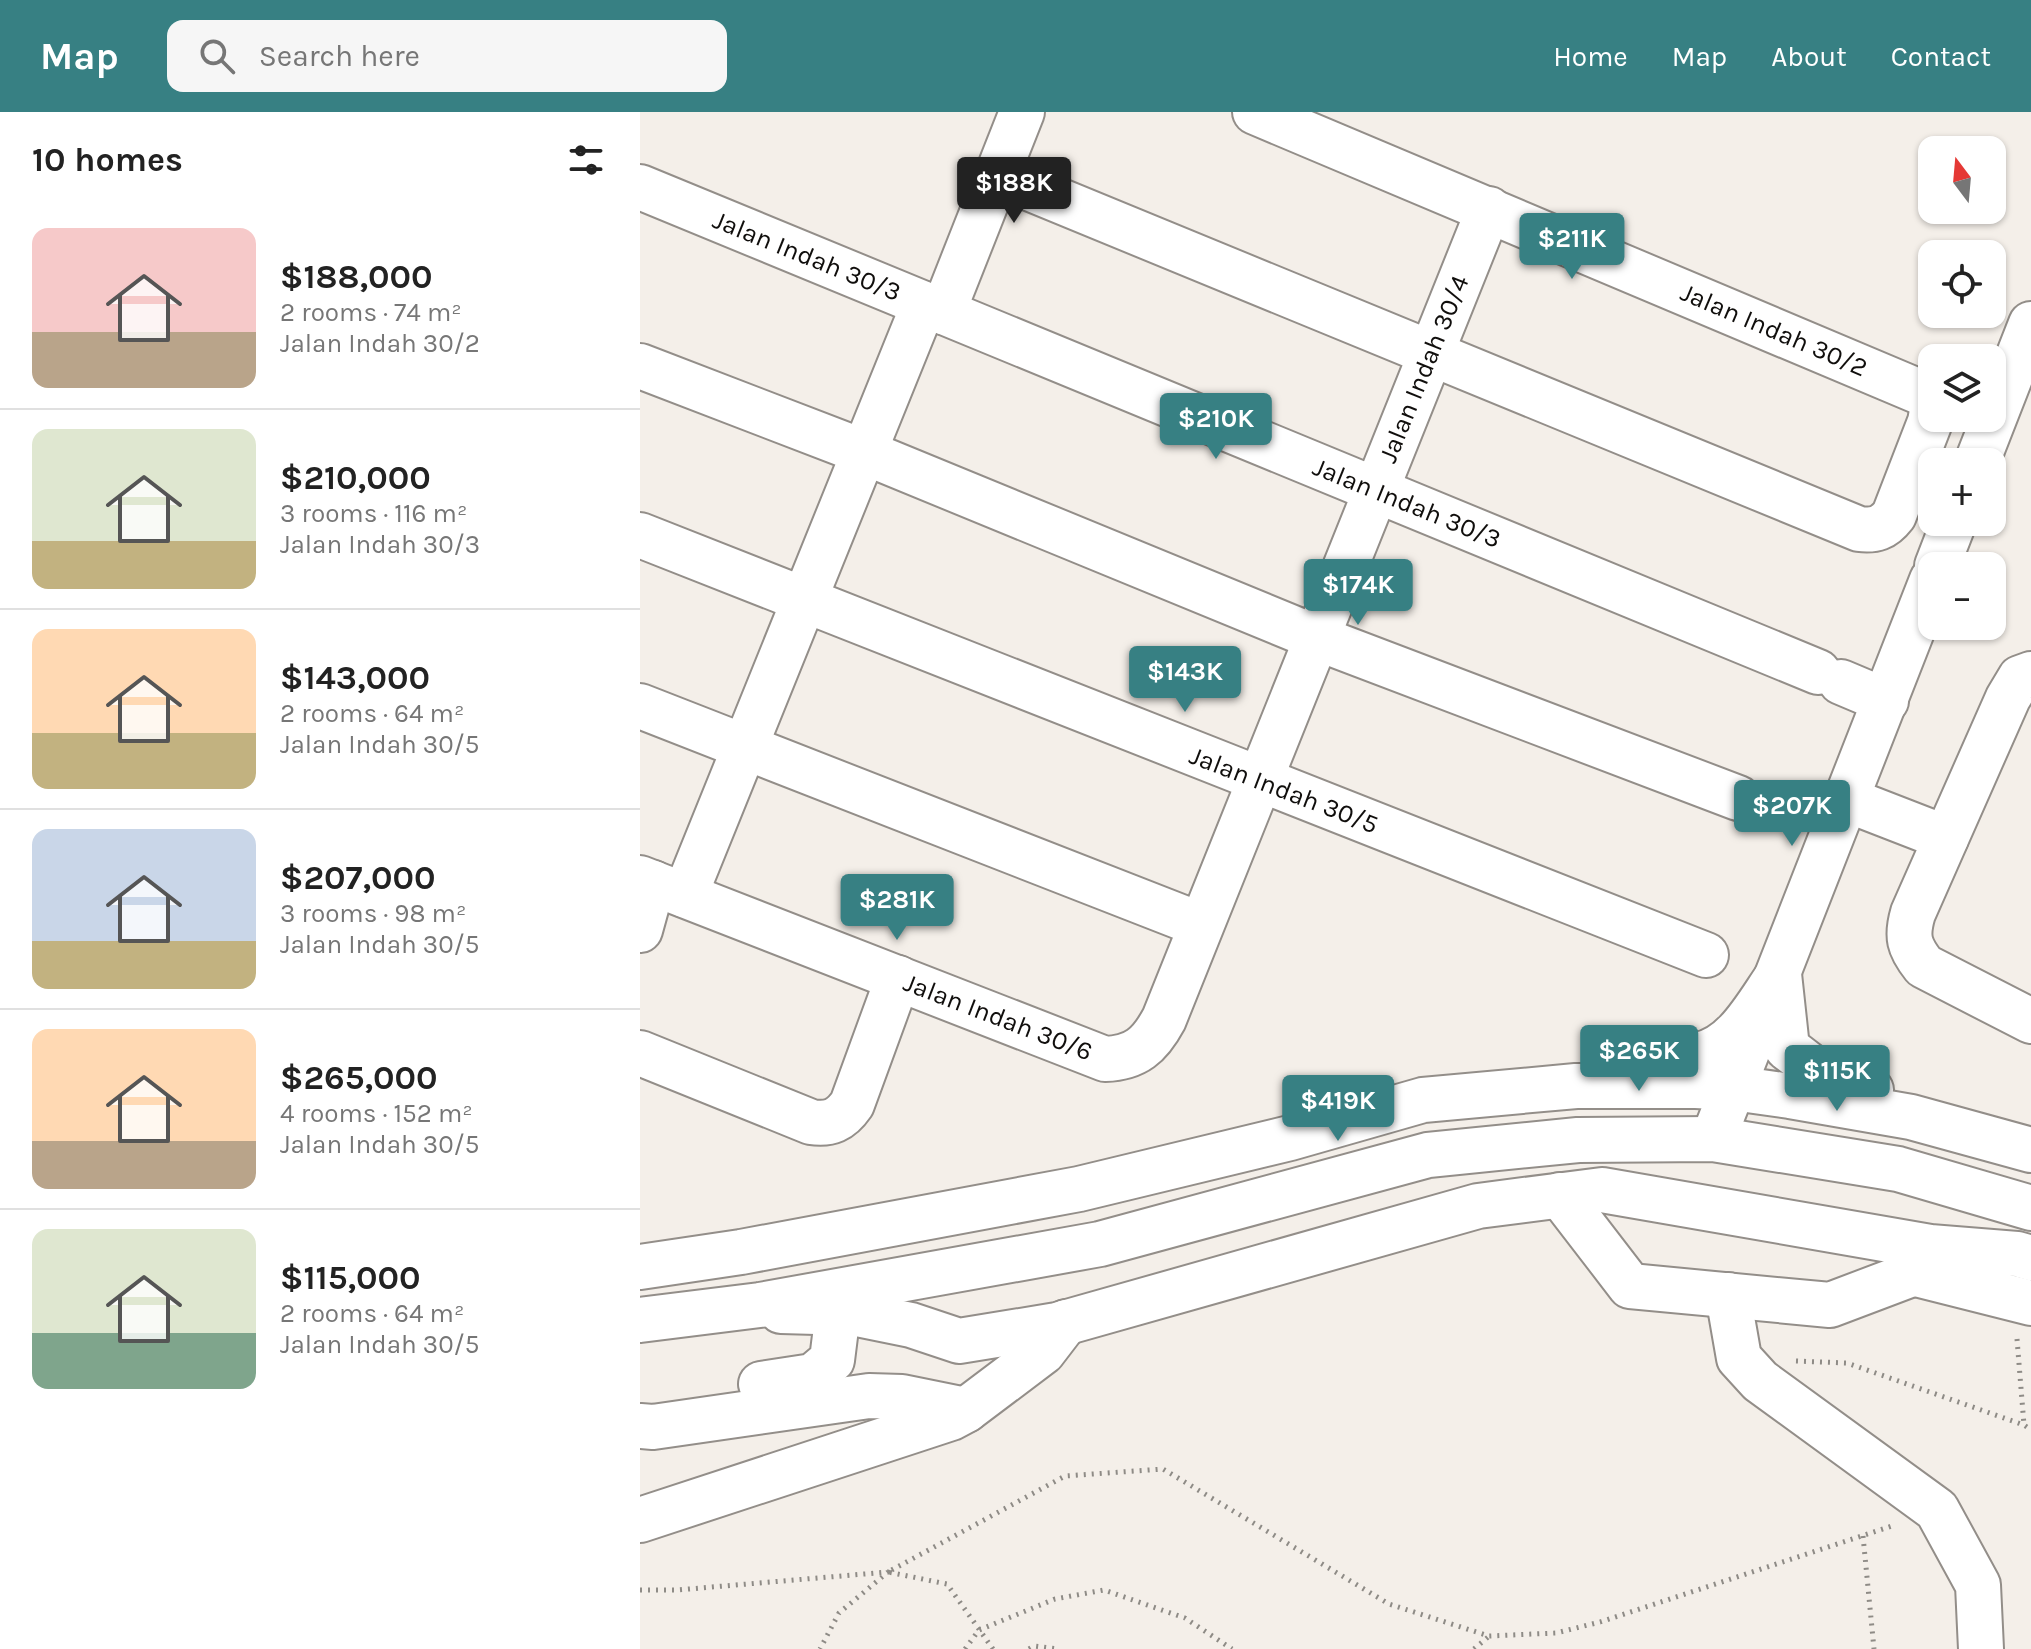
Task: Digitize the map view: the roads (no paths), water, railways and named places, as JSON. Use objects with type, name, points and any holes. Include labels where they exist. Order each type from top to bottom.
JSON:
[{"type":"street","points":[[640,930],[659,885],[745,747],[864,452],[997,175],[1022,112]]},
{"type":"street","name":"Jalan Indah 30/2","points":[[1255,112],[1918,391]]},
{"type":"street","points":[[997,175],[1431,353]]},
{"type":"street","name":"Jalan Indah 30/3","points":[[640,187],[1886,701]]},
{"type":"street","name":"Jalan Indah 30/4","points":[[1164,1019],[1489,209]]},
{"type":"street","points":[[1984,448],[2020,381],[2031,324]]},
{"type":"street","name":"Jalan Indah 30/2","points":[[1431,353],[1859,529],[1872,531],[1886,525],[1894,515],[1926,432]]},
{"type":"street","points":[[640,366],[864,452],[1317,638],[1738,798]]},
{"type":"street","name":"Jalan Indah 30/5","points":[[640,535],[1706,955]]},
{"type":"street","points":[[1713,1139],[1918,617]]},
{"type":"street","points":[[2031,674],[2020,678],[2008,698],[1908,933],[1914,954],[1924,966],[2031,1021]]},
{"type":"street","points":[[640,706],[1201,925]]},
{"type":"street","points":[[1848,800],[1946,838]]},
{"type":"street","name":"Jalan Indah 30/6","points":[[659,885],[1105,1059],[1122,1059],[1141,1051],[1154,1038],[1164,1019]]},
{"type":"street","points":[[640,1267],[741,1252],[1079,1189],[1290,1138],[1521,1068],[1700,1055],[1725,1043],[1744,1023],[1779,974]]},
{"type":"street","points":[[1779,974],[1787,1048],[1813,1068],[1951,1115],[2028,1148]]},
{"type":"street","points":[[640,1053],[811,1122],[835,1122],[852,1104],[898,978]]},
{"type":"street","points":[[1423,1100],[1576,1086],[1733,1088],[1911,1117],[2028,1148]]},
{"type":"street","points":[[640,1320],[719,1310],[1100,1244],[1428,1155],[1578,1140],[1713,1139],[1898,1169],[2031,1208]]},
{"type":"street","points":[[719,1310],[838,1312],[911,1325],[959,1341],[1066,1322],[1478,1206],[1602,1190],[1930,1247],[2031,1258]]},
{"type":"street","points":[[1560,1195],[1630,1286],[1830,1305],[1974,1250]]},
{"type":"street","points":[[1912,1273],[2023,1301]]},
{"type":"street","points":[[1728,1295],[1739,1358],[1760,1381],[1937,1510],[1978,1585],[1981,1649]]},
{"type":"street","points":[[640,1401],[813,1376],[832,1360],[838,1312]]},
{"type":"street","points":[[640,1520],[936,1423],[966,1410],[1043,1352],[1066,1322]]},
{"type":"street","points":[[640,1426],[653,1427],[869,1396],[902,1397],[966,1410]]}]
